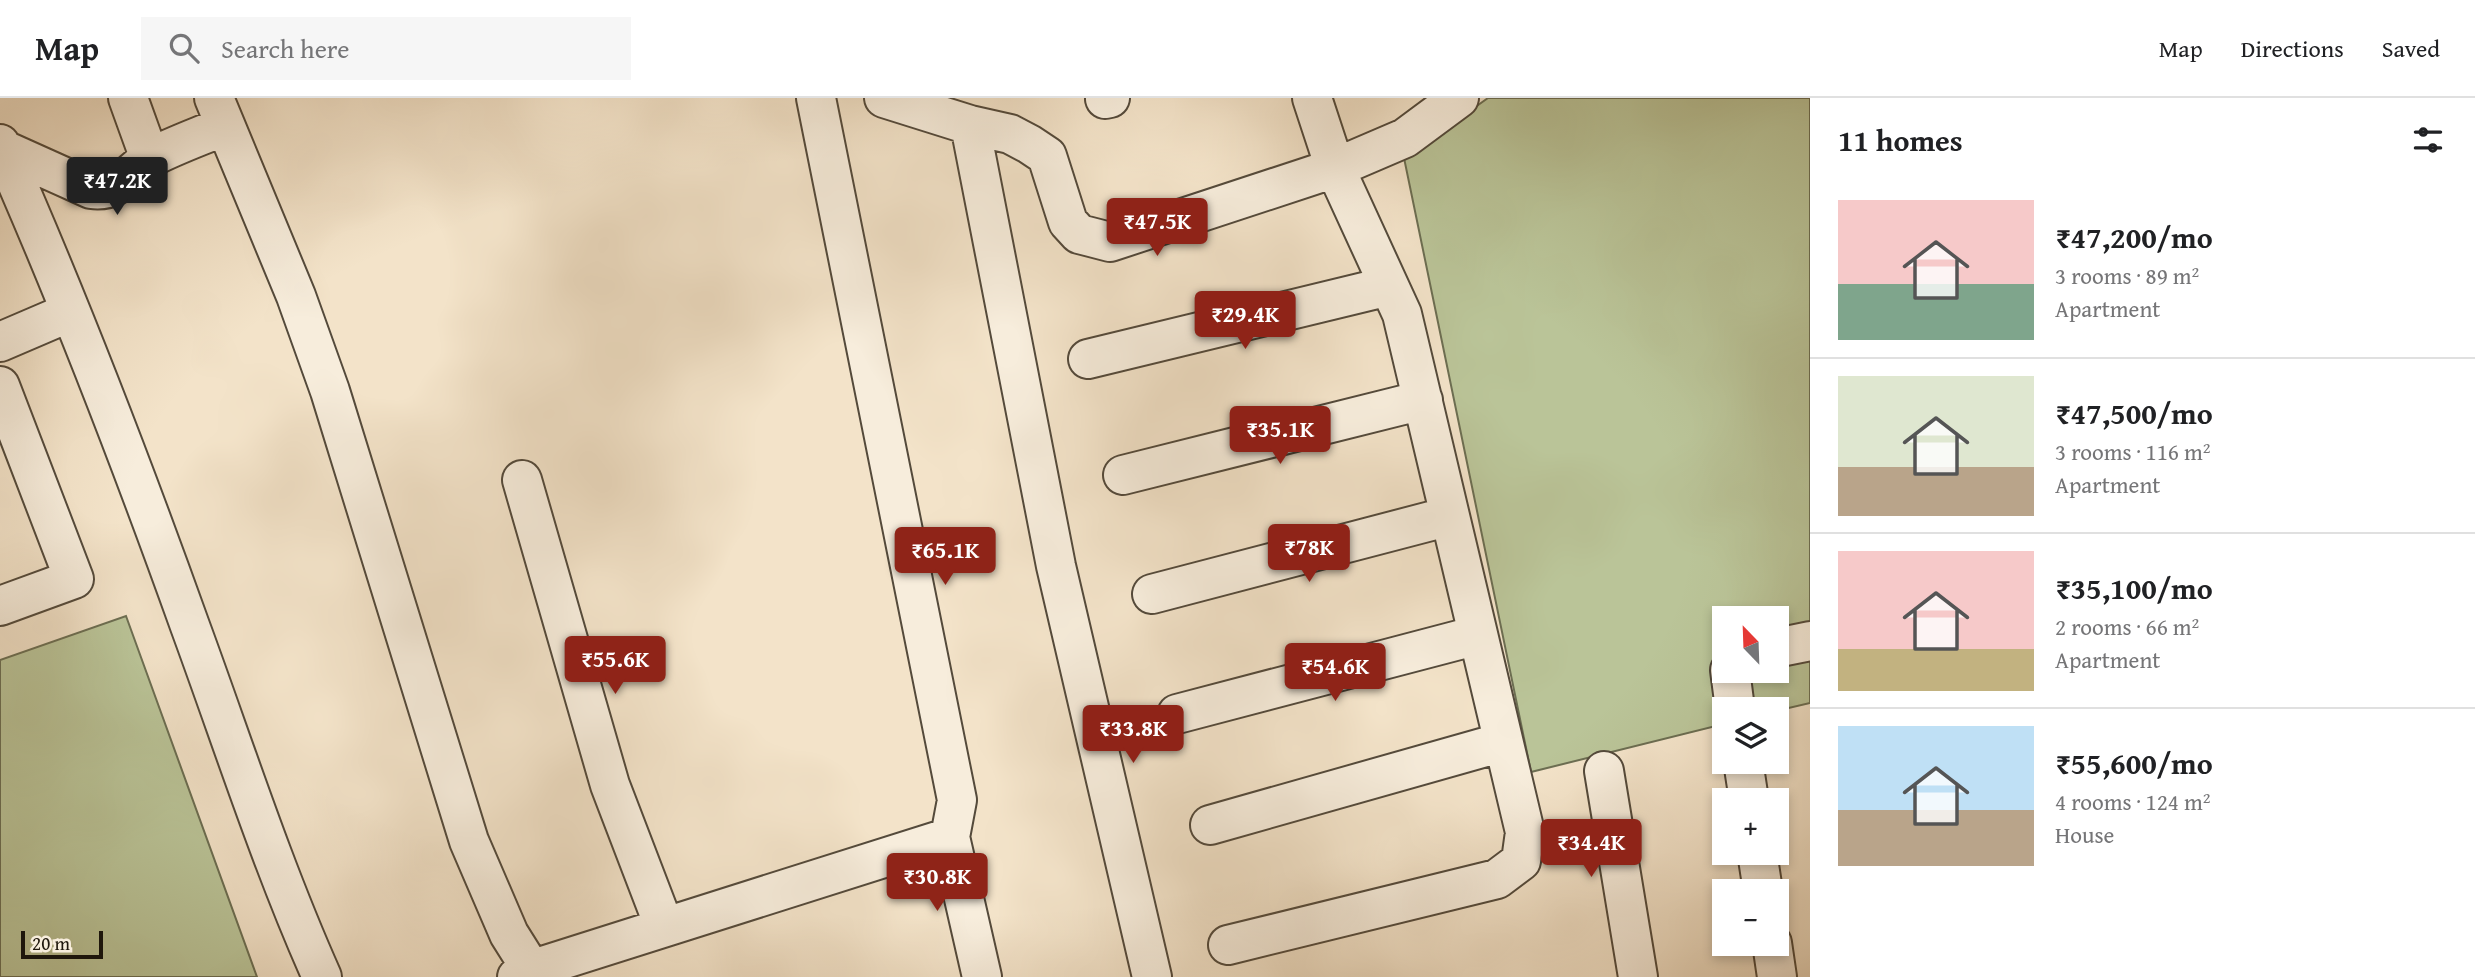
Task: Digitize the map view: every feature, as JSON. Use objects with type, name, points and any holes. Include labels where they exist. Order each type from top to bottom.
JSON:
[{"type":"street","points":[[128,98],[150,159]]},
{"type":"street","points":[[816,98],[957,800],[956,817],[950,837],[982,977]]},
{"type":"street","points":[[884,98],[985,118],[1047,156],[1068,222],[1079,234],[1110,242],[1335,168],[1405,138],[1453,100]]},
{"type":"street","points":[[1228,945],[1497,879],[1521,861],[1525,832],[1402,314],[1335,168],[1312,98]]},
{"type":"street","points":[[1,146],[91,189],[103,191],[133,176],[150,159],[219,112],[296,296],[330,391],[469,841],[528,974],[664,926],[950,837]]},
{"type":"street","points":[[985,118],[1056,566],[1152,977]]},
{"type":"street","points":[[1,146],[70,312],[172,574],[276,864],[322,977]]},
{"type":"street","points":[[1088,359],[1389,286]]},
{"type":"street","points":[[0,342],[70,312]]},
{"type":"street","points":[[0,386],[74,579],[0,606]]},
{"type":"street","points":[[1123,475],[1423,400]]},
{"type":"street","points":[[522,480],[610,785],[664,926]]},
{"type":"street","points":[[1152,594],[1450,516]]},
{"type":"street","points":[[1177,714],[1478,635]]},
{"type":"street","points":[[1789,645],[1810,641]]},
{"type":"street","points":[[1210,825],[1503,742]]},
{"type":"street","points":[[1604,771],[1638,977]]},
{"type":"street","points":[[1774,956],[1777,977]]},
{"type":"green space","points":[[1488,98],[1810,98],[1810,703],[1789,708],[1789,697],[1712,697],[1712,727],[1531,772],[1404,158]]},
{"type":"green space","points":[[126,616],[257,977],[0,977],[0,660]]}]
